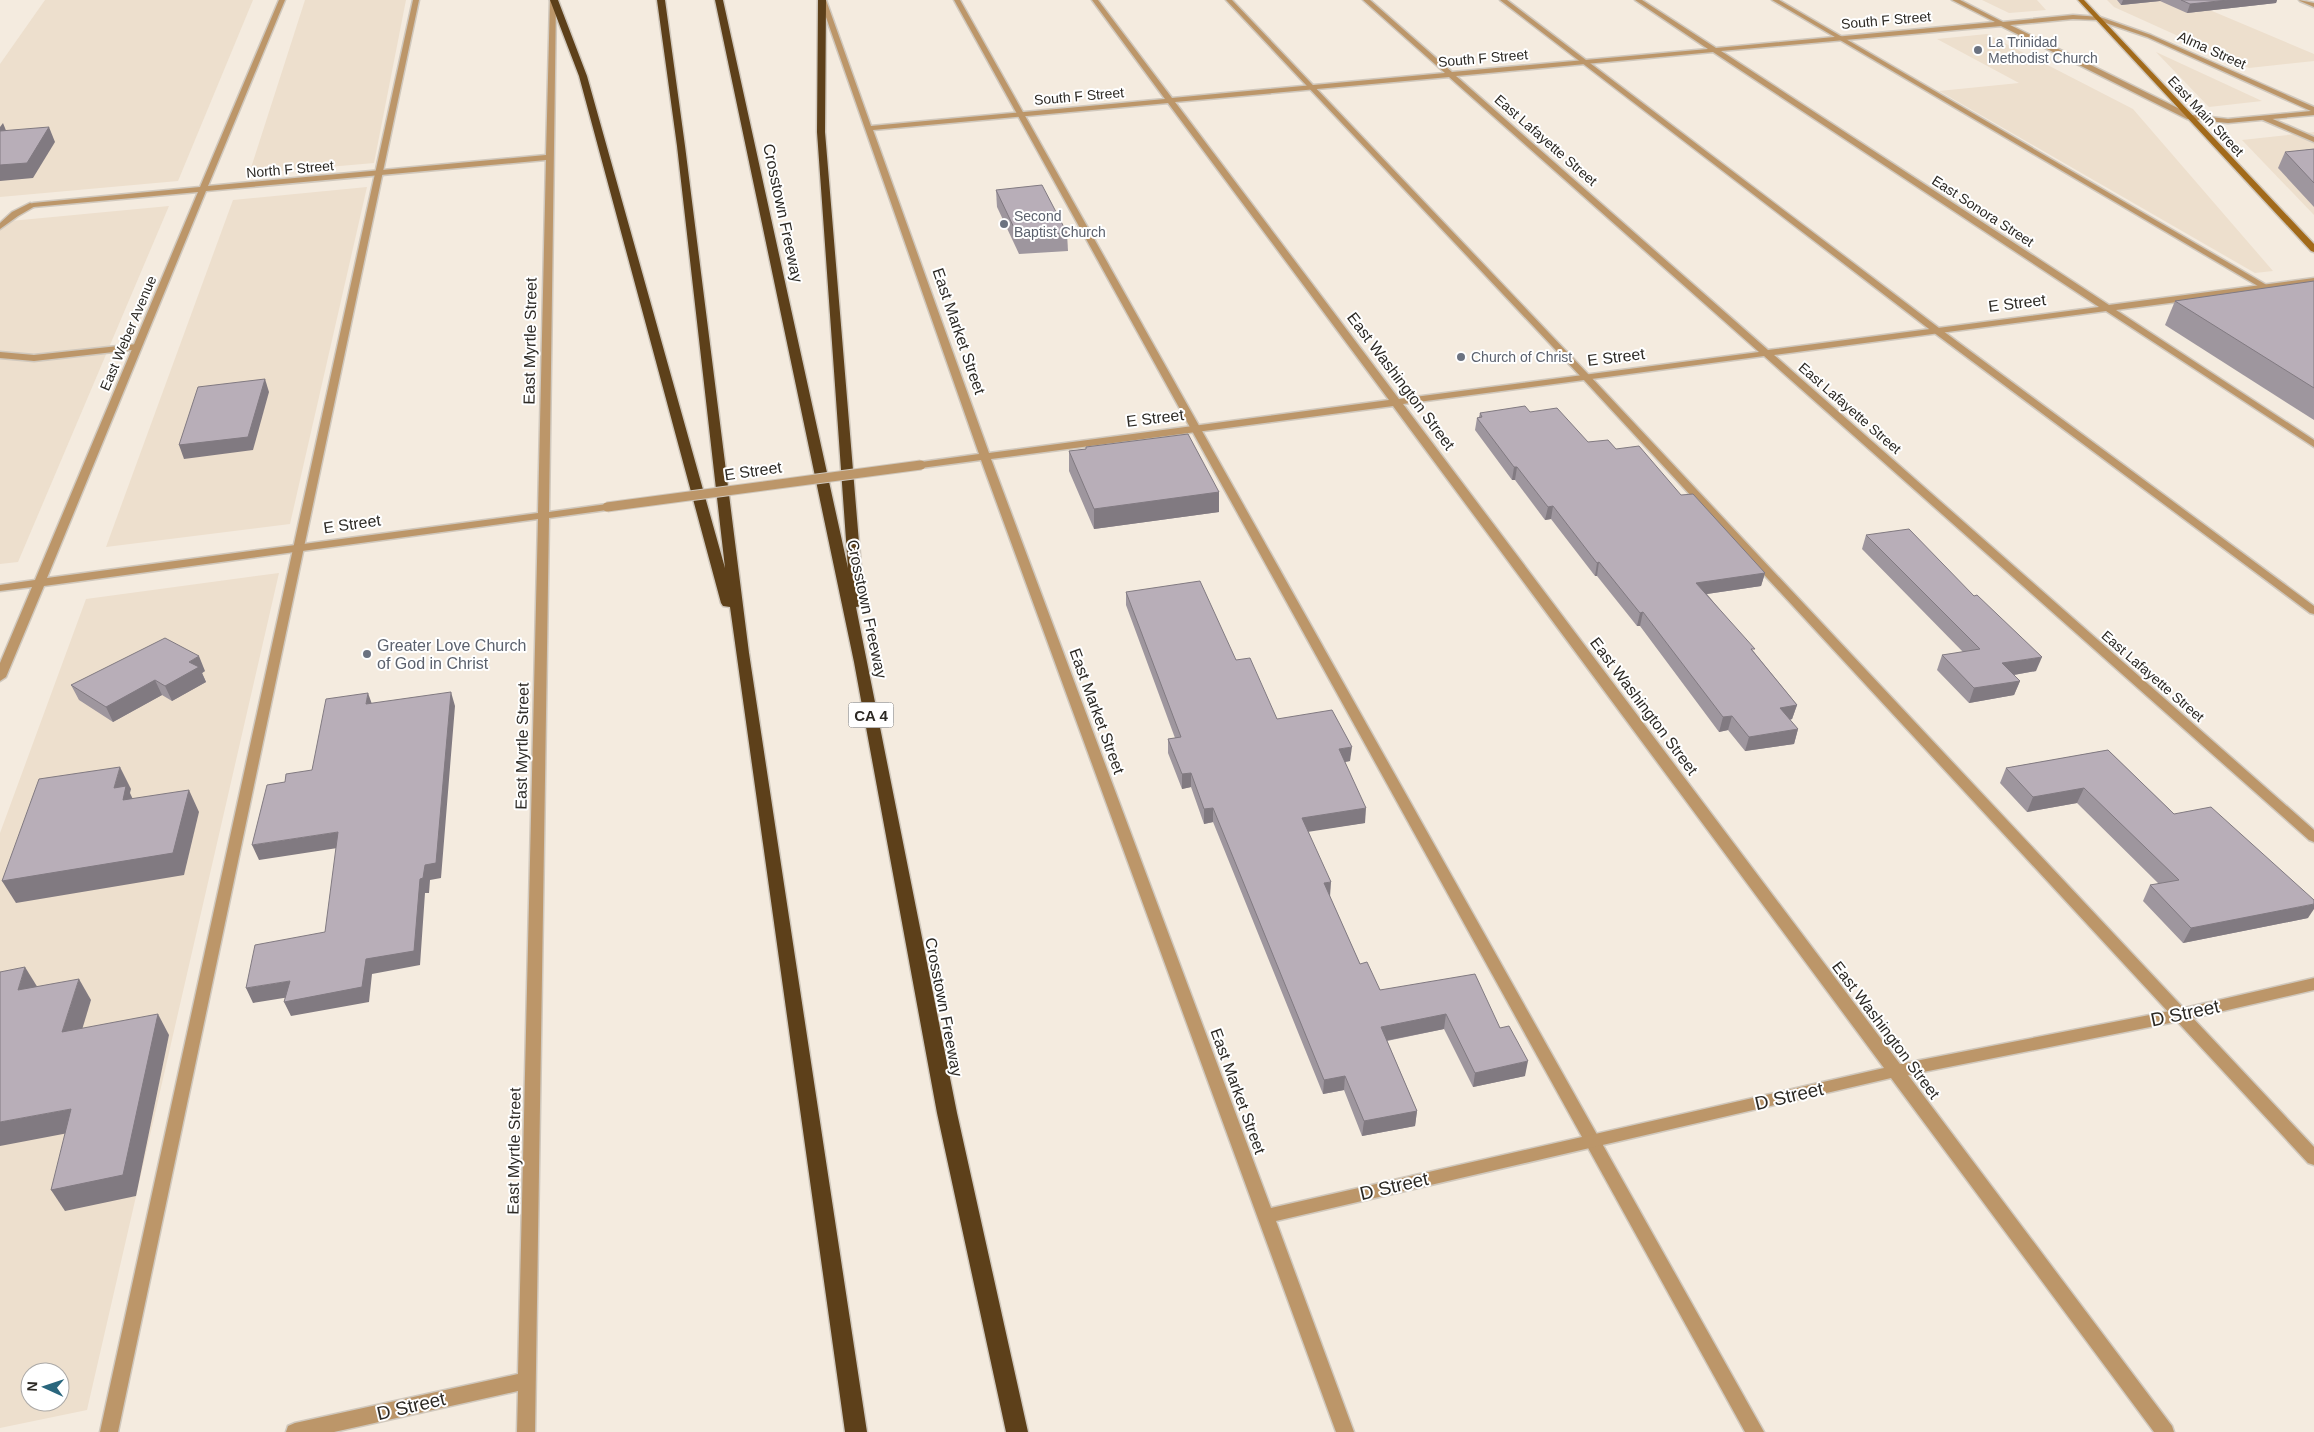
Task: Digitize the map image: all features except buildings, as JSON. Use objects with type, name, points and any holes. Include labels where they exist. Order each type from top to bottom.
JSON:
[{"type":"highway","points":[[554,0],[583,76],[742,653]]},
{"type":"highway","points":[[661,0],[682,156],[742,653],[856,1432]]},
{"type":"highway","name":"Crosstown Freeway","points":[[719,0],[861,662],[946,1114],[1017,1432]]},
{"type":"highway","points":[[823,0],[821,132],[861,662]]},
{"type":"main road","name":"East Main Street","points":[[2081,0],[2314,249]]},
{"type":"street","name":"East Weber Avenue","points":[[0,677],[282,0]]},
{"type":"street","points":[[109,1432],[416,0]]},
{"type":"street","name":"East Myrtle Street","points":[[526,1432],[554,0]]},
{"type":"street","name":"East Market Street","points":[[823,0],[985,456],[1345,1432]]},
{"type":"street","points":[[958,0],[1755,1432]]},
{"type":"street","name":"East Washington Street","points":[[1095,0],[2165,1432]]},
{"type":"street","points":[[1229,0],[1586,377],[2314,1158]]},
{"type":"street","name":"East Lafayette Street","points":[[1366,0],[2314,837]]},
{"type":"street","points":[[1503,0],[1936,330],[2314,611]]},
{"type":"street","name":"East Sonora Street","points":[[1638,0],[2314,444]]},
{"type":"street","points":[[1775,0],[2266,287]]},
{"type":"street","points":[[1955,0],[2190,118],[2228,121],[2314,111]]},
{"type":"street","points":[[2302,0],[2314,5]]},
{"type":"street","name":"South F Street","points":[[870,128],[2000,22],[2065,17],[2098,18]]},
{"type":"street","name":"Alma Street","points":[[2098,18],[2205,60],[2314,111]]},
{"type":"street","points":[[2266,118],[2314,140]]},
{"type":"street","name":"North F Street","points":[[0,227],[15,214],[32,205],[550,157]]},
{"type":"street","name":"E Street","points":[[0,588],[2314,281]]},
{"type":"street","points":[[0,354],[34,358],[138,347]]},
{"type":"street","name":"D Street","points":[[1265,1216],[1897,1071],[2180,1015],[2314,984]]},
{"type":"street","name":"D Street","points":[[294,1432],[527,1380]]},
{"type":"shaded area","points":[[45,0],[253,0],[178,181],[0,197],[0,64]]},
{"type":"shaded area","points":[[305,0],[406,0],[374,163],[249,174]]},
{"type":"shaded area","points":[[1982,0],[2037,0],[2046,10],[2009,13]]},
{"type":"shaded area","points":[[2107,0],[2186,0],[2314,54],[2314,61],[2249,68],[2114,7]]},
{"type":"shaded area","points":[[1987,34],[2133,109],[2273,271],[2255,273],[1939,91],[2019,83],[1937,39]]},
{"type":"shaded area","points":[[2156,52],[2262,101],[2209,107]]},
{"type":"shaded area","points":[[2314,132],[2314,215],[2242,140]]},
{"type":"shaded area","points":[[367,187],[290,524],[106,547],[233,200]]},
{"type":"shaded area","points":[[169,206],[18,562],[0,564],[0,222]]},
{"type":"shaded area","points":[[279,573],[87,1410],[0,1428],[0,833],[86,599]]},
{"type":"place","name":"La Trinidad Methodist Church","points":[[1978,50]]},
{"type":"place","name":"Second Baptist Church","points":[[1004,224]]},
{"type":"place","name":"Church of Christ","points":[[1461,357]]},
{"type":"place","name":"Greater Love Church of God in Christ","points":[[367,654]]}]
